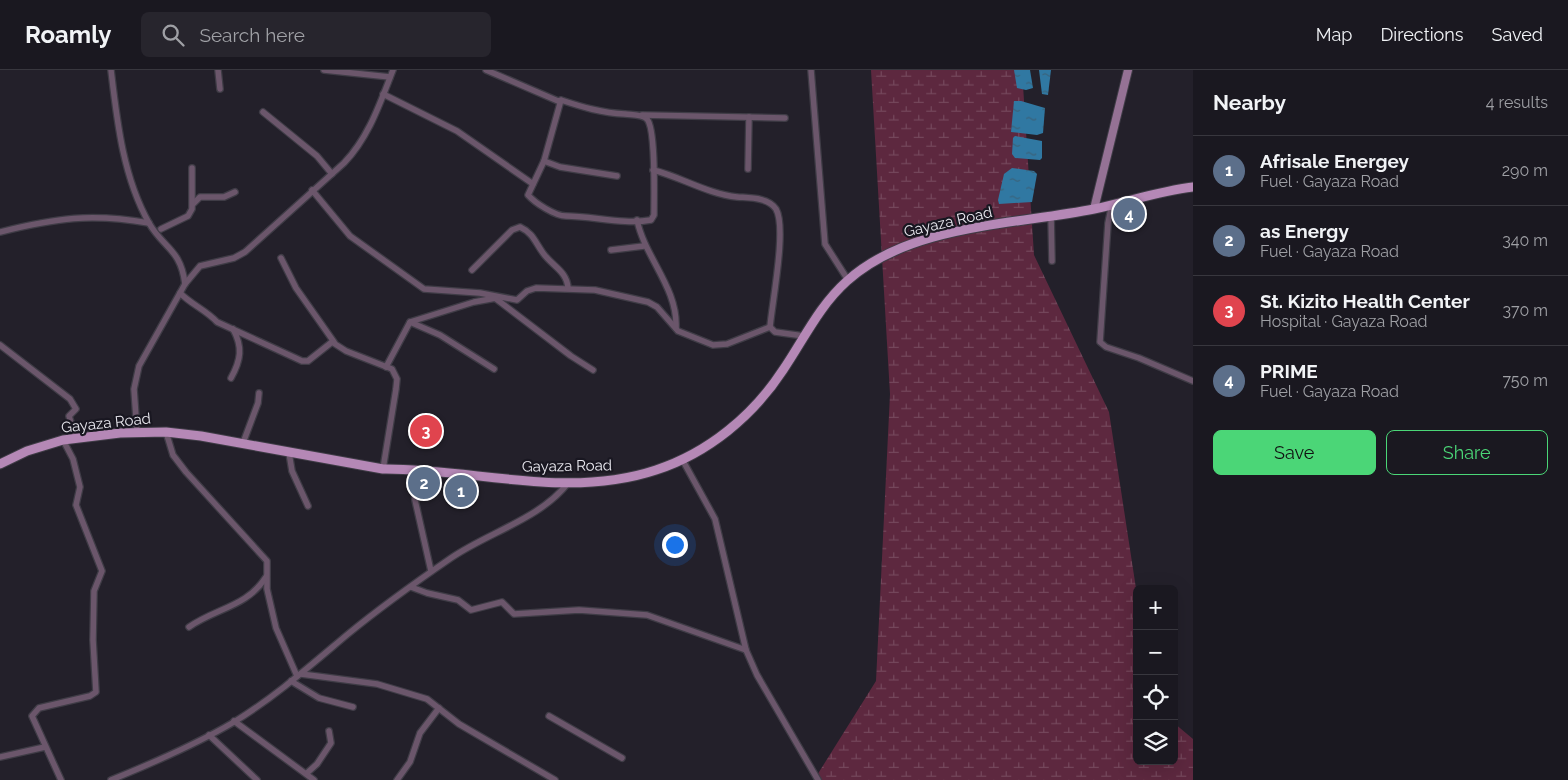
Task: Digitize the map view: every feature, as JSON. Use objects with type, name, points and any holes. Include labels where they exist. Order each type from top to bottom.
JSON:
[{"type":"main road","name":"Gayaza Road","points":[[0,464],[27,451],[63,440],[137,432],[166,432],[243,443],[382,469],[412,469],[509,480],[568,483],[597,483],[633,477],[682,459],[721,436],[749,412],[777,379],[821,310],[848,280],[869,264],[898,248],[939,236],[1094,209],[1193,187]]},
{"type":"street","points":[[111,70],[125,161],[149,223],[180,260],[185,284]]},
{"type":"street","points":[[218,70],[220,89]]},
{"type":"street","points":[[324,70],[353,71],[390,77]]},
{"type":"street","points":[[137,432],[134,389],[139,366],[185,284],[200,266],[234,258],[245,252],[265,236],[358,148],[392,70]]},
{"type":"street","points":[[486,70],[549,98],[592,110],[640,115],[785,118]]},
{"type":"street","points":[[812,70],[825,244],[848,280]]},
{"type":"street","points":[[1094,209],[1128,70]]},
{"type":"street","points":[[383,94],[457,131],[533,184]]},
{"type":"street","points":[[561,100],[544,161],[528,195],[532,199],[565,216],[571,214],[598,219],[648,221],[653,218],[651,127],[647,119],[640,115]]},
{"type":"street","points":[[263,112],[317,156],[332,174]]},
{"type":"street","points":[[748,169],[749,117]]},
{"type":"street","points":[[544,161],[562,167],[617,176]]},
{"type":"street","points":[[161,229],[188,216],[192,204],[192,168]]},
{"type":"street","points":[[653,170],[734,197],[761,200],[775,208],[779,217],[779,259],[770,327]]},
{"type":"street","points":[[312,190],[350,236],[424,289],[480,293],[498,298],[517,300],[527,291],[536,288],[595,290],[648,302],[657,307],[676,328],[713,345],[719,345],[770,327]]},
{"type":"street","points":[[192,204],[200,197],[224,197],[235,192]]},
{"type":"street","points":[[1112,204],[1108,223],[1100,342],[1106,347],[1139,358],[1193,381]]},
{"type":"street","points":[[1051,215],[1052,261]]},
{"type":"street","points":[[0,232],[42,222],[85,216],[149,223]]},
{"type":"street","points":[[637,220],[644,246],[657,266],[676,308],[676,328]]},
{"type":"street","points":[[472,270],[512,230],[520,227],[529,231],[544,254],[560,270],[567,280],[568,288]]},
{"type":"street","points":[[611,250],[644,246]]},
{"type":"street","points":[[281,258],[296,288],[334,342],[346,351],[386,366],[394,372],[397,379],[382,469]]},
{"type":"street","points":[[180,293],[188,301],[209,313],[217,322],[302,361],[308,361],[328,343],[334,342]]},
{"type":"street","points":[[386,366],[410,322],[474,302],[498,298],[571,356],[593,370]]},
{"type":"street","points":[[410,322],[440,335],[494,369]]},
{"type":"street","points":[[770,327],[775,332],[804,336]]},
{"type":"street","points":[[231,378],[240,358],[241,348],[234,329]]},
{"type":"street","points":[[0,345],[70,398],[76,409],[69,416],[76,440]]},
{"type":"street","points":[[243,443],[259,393]]},
{"type":"street","points":[[166,432],[173,455],[186,472],[266,561],[267,590],[276,628],[299,675]]},
{"type":"street","points":[[61,780],[33,721],[34,713],[46,706],[90,696],[96,692],[92,640],[94,591],[100,576],[101,565],[76,505],[80,487],[73,459],[63,440]]},
{"type":"street","points":[[289,452],[292,471],[308,506]]},
{"type":"street","points":[[682,459],[715,519],[746,650],[757,675],[818,780]]},
{"type":"street","points":[[412,469],[415,500],[431,572]]},
{"type":"street","points":[[111,780],[160,760],[234,721],[299,675],[349,633],[411,586],[454,556],[551,502],[568,483]]},
{"type":"street","points":[[189,627],[229,606],[241,603],[260,587],[267,576]]},
{"type":"street","points":[[411,586],[427,593],[458,600],[471,610],[502,602],[514,614],[579,610],[647,616],[746,650]]},
{"type":"street","points":[[299,675],[387,687],[427,699],[459,724],[555,780]]},
{"type":"street","points":[[291,680],[319,698],[352,708]]},
{"type":"street","points":[[397,780],[410,762],[420,733],[439,708]]},
{"type":"street","points":[[549,716],[622,758]]},
{"type":"street","points":[[234,721],[314,780]]},
{"type":"street","points":[[306,773],[317,764],[331,743],[329,730]]},
{"type":"street","points":[[209,735],[257,780]]},
{"type":"street","points":[[0,758],[45,746]]},
{"type":"green space","points":[[871,70],[1022,70],[1034,255],[1109,412],[1135,585],[1133,585],[1133,765],[1178,765],[1178,726],[1193,739],[1193,780],[814,780],[876,681],[890,394]]},
{"type":"water","points":[[1014,70],[1030,70],[1033,88],[1026,90],[1017,88]]},
{"type":"water","points":[[1039,70],[1051,70],[1048,95],[1042,94]]},
{"type":"water","points":[[1014,101],[1021,101],[1045,108],[1043,133],[1037,135],[1011,132]]},
{"type":"water","points":[[1015,136],[1042,141],[1042,158],[1040,160],[1015,158],[1012,154],[1013,138]]},
{"type":"water","points":[[1012,168],[1034,171],[1037,174],[1032,202],[999,204],[998,200],[1004,174]]},
{"type":"place","name":"PRIME","points":[[1129,214]]},
{"type":"place","name":"St. Kizito Health Center","points":[[426,431]]},
{"type":"place","name":"as Energy","points":[[424,483]]},
{"type":"place","name":"Afrisale Energey","points":[[461,491]]}]
